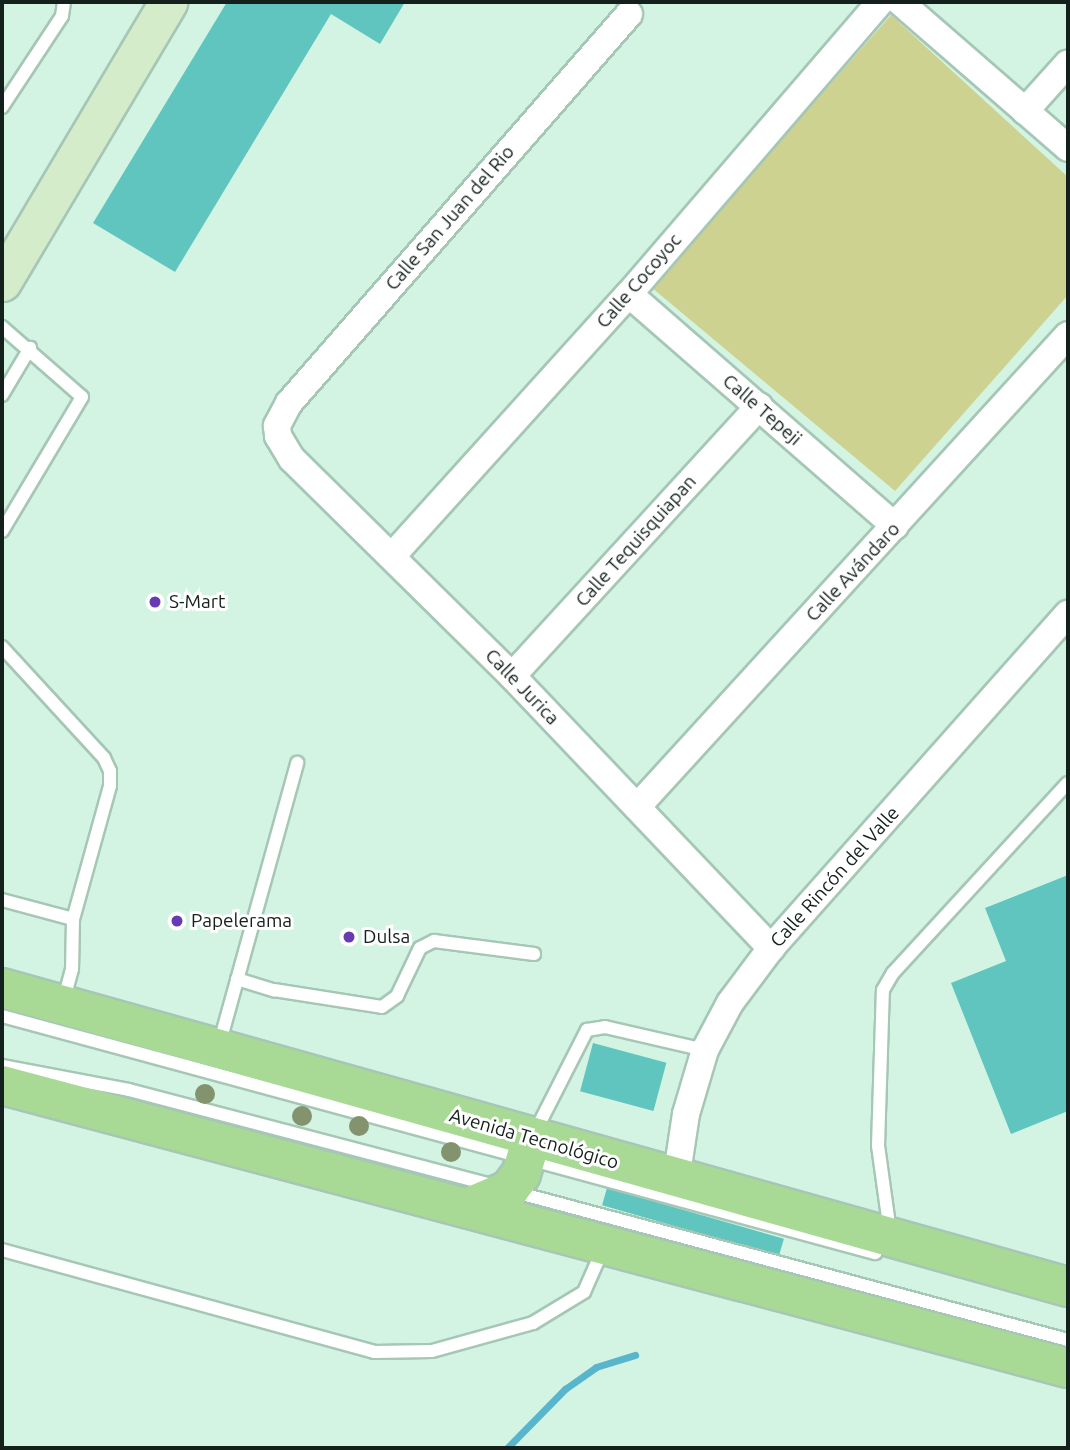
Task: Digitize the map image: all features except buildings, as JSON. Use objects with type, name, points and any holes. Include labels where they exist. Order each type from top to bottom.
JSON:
[{"type":"main road","points":[[2,282],[168,2]]},
{"type":"main road","name":"Avenida Tecnológico","points":[[2,988],[218,1048],[522,1162],[676,1180],[892,1249],[1068,1287]]},
{"type":"main road","points":[[2,1085],[1068,1368]]},
{"type":"main road","points":[[466,1208],[522,1162]]},
{"type":"street","name":"Calle Cocoyoc","points":[[393,555],[629,294],[880,2]]},
{"type":"street","points":[[900,2],[1068,148]]},
{"type":"street","name":"Calle San Juan del Rio","points":[[277,426],[289,402],[629,14]]},
{"type":"street","points":[[1025,111],[1068,63]]},
{"type":"street","name":"Calle Tepeji","points":[[629,294],[895,526]]},
{"type":"street","name":"Calle Avándaro","points":[[637,807],[1068,335]]},
{"type":"street","name":"Calle Tequisquiapan","points":[[512,676],[759,407]]},
{"type":"street","name":"Calle Jurica","points":[[277,426],[283,447],[292,459],[393,555],[512,676],[771,948]]},
{"type":"street","name":"Calle Rincón del Valle","points":[[676,1180],[686,1114],[705,1050],[730,1003],[771,948],[1068,614]]},
{"type":"lane","points":[[2,107],[62,16],[64,2]]},
{"type":"lane","points":[[2,327],[30,348],[82,397],[2,531]]},
{"type":"lane","points":[[2,396],[30,348]]},
{"type":"lane","points":[[2,647],[104,758],[110,771],[110,786],[74,919],[72,969],[62,1005]]},
{"type":"lane","points":[[218,1048],[297,762]]},
{"type":"lane","points":[[2,1066],[522,1162],[892,1249],[878,1146],[883,990],[892,973],[1068,783]]},
{"type":"lane","points":[[2,900],[74,919]]},
{"type":"lane","points":[[237,979],[274,990],[382,1007],[397,996],[420,948],[434,941],[534,954]]},
{"type":"lane","points":[[2,1016],[522,1162],[1068,1340]]},
{"type":"lane","points":[[522,1162],[587,1030],[605,1027],[705,1050]]},
{"type":"lane","points":[[2,1250],[374,1352],[432,1350],[533,1324],[584,1292],[604,1245]]},
{"type":"green space","points":[[891,15],[1068,177],[1068,295],[895,491],[651,287]]},
{"type":"waterway","points":[[507,1448],[565,1389],[596,1367],[635,1355]]},
{"type":"place","name":"S-Mart","points":[[155,602]]},
{"type":"place","name":"Papelerama","points":[[177,921]]},
{"type":"place","name":"Dulsa","points":[[349,937]]}]
